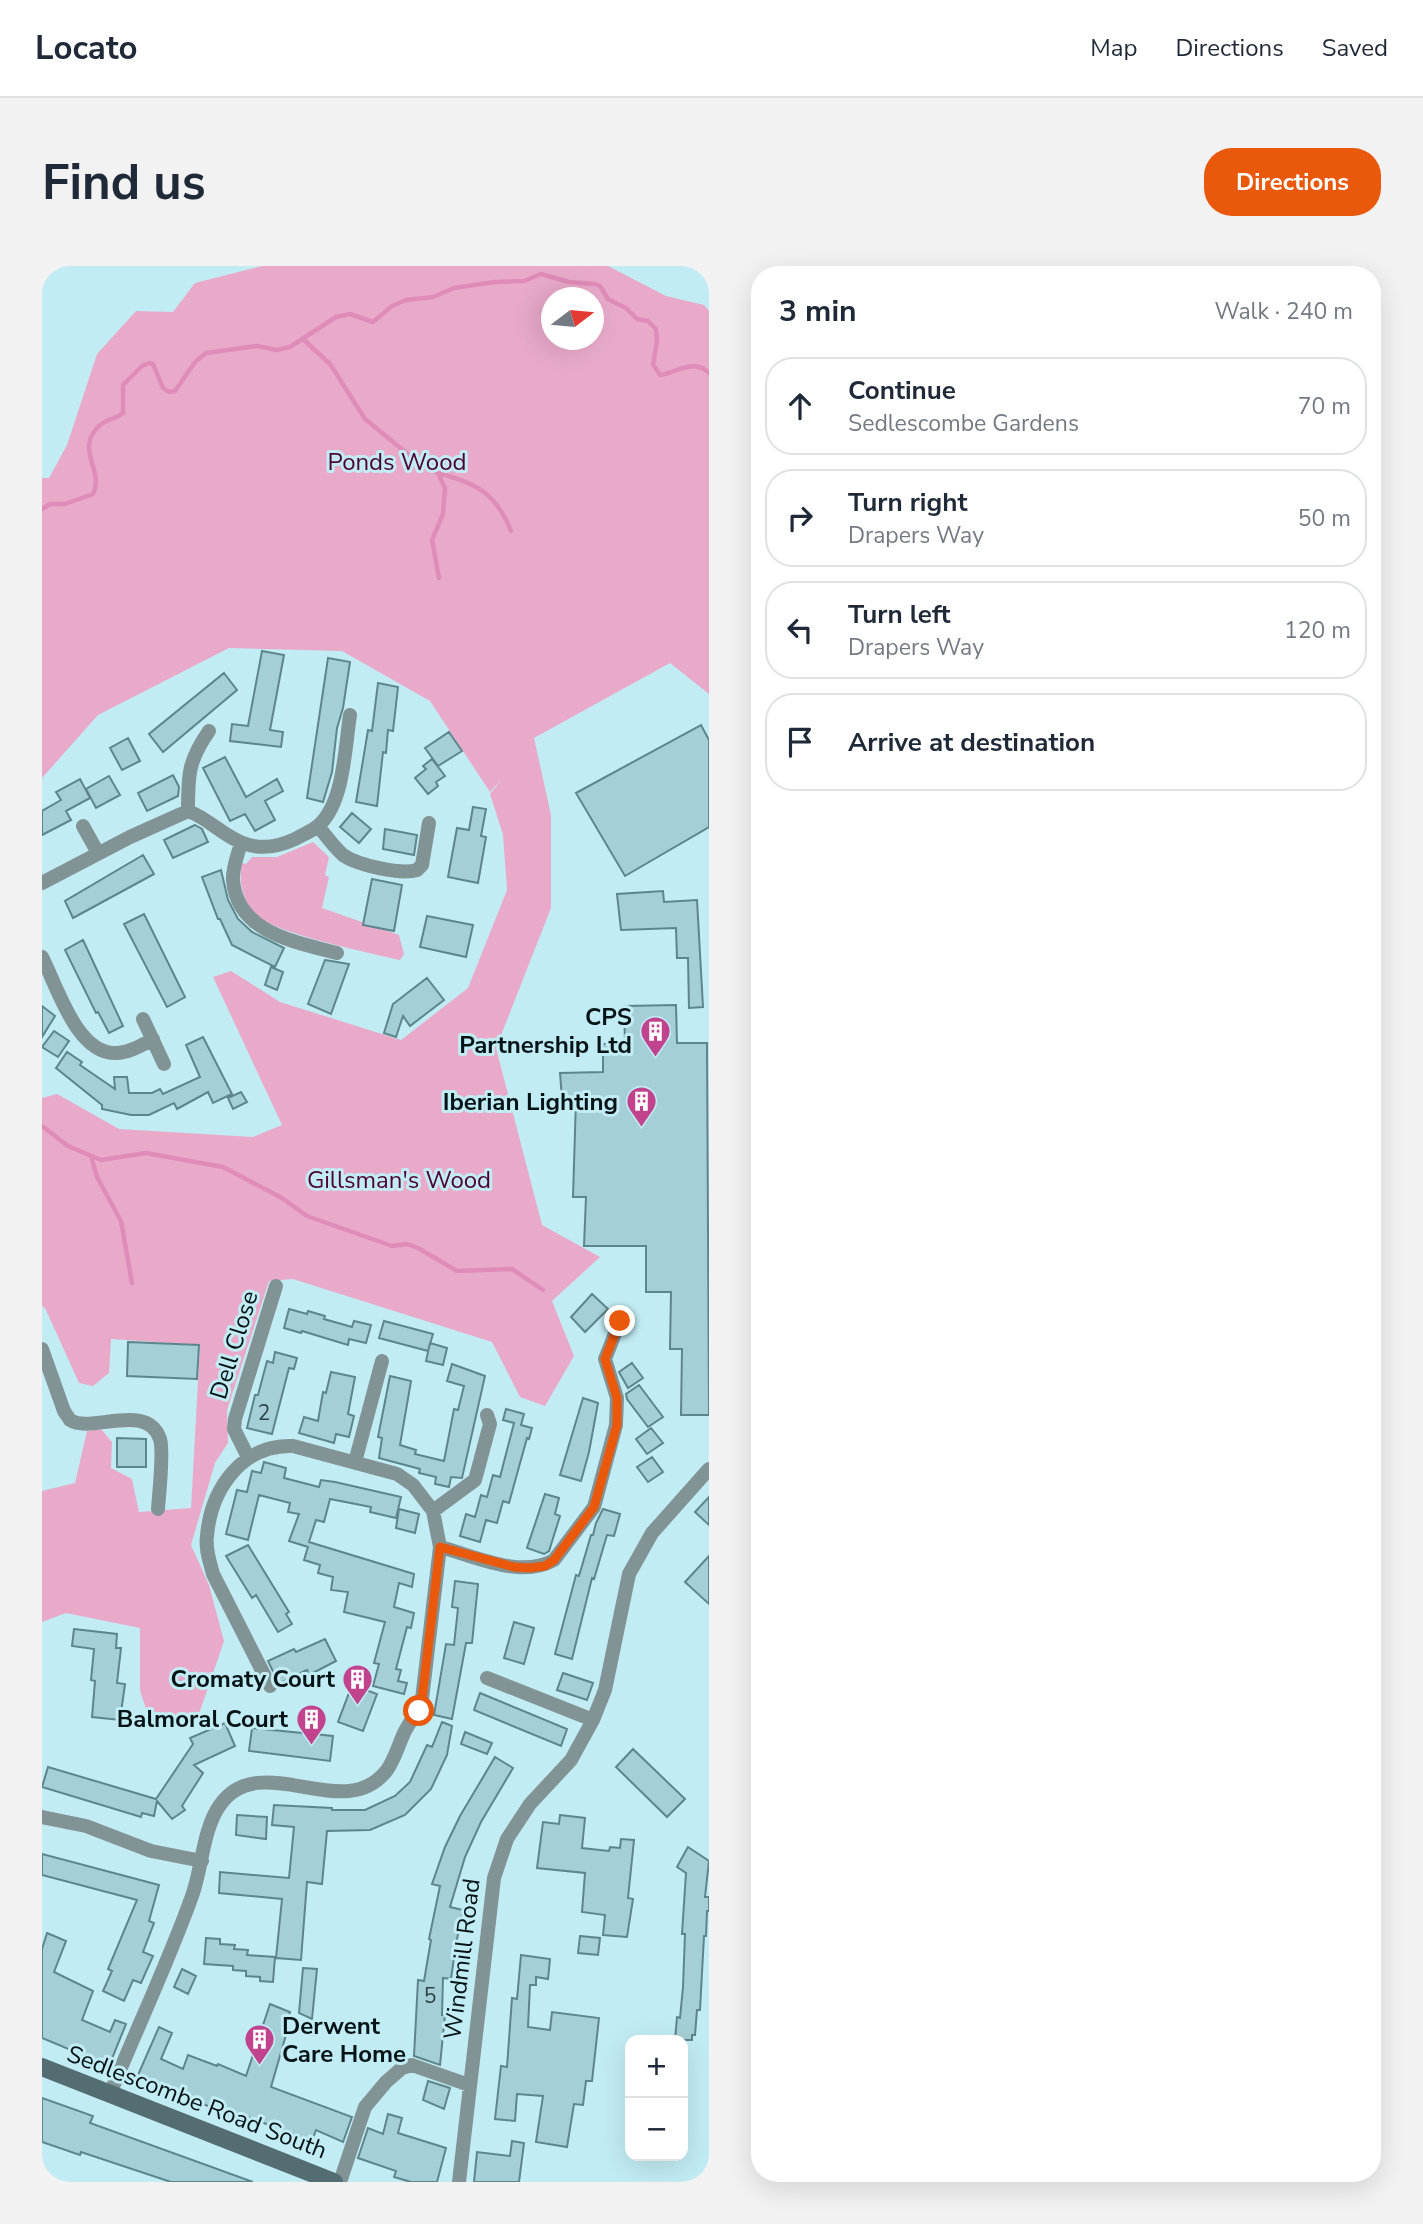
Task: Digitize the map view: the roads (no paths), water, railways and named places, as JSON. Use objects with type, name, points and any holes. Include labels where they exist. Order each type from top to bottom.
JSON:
[{"type":"street","points":[[42,883],[98,853],[188,811],[241,843],[261,848],[284,844],[318,826],[334,805],[350,715]]},
{"type":"street","points":[[188,811],[190,765],[198,746],[209,731]]},
{"type":"street","points":[[318,826],[342,854],[352,860],[406,873],[417,870],[422,865],[429,823]]},
{"type":"street","points":[[83,826],[98,853]]},
{"type":"street","points":[[241,843],[233,878],[238,899],[251,920],[267,932],[337,953]]},
{"type":"street","points":[[42,957],[72,1020],[86,1041],[101,1051],[117,1054],[153,1039]]},
{"type":"street","points":[[143,1018],[164,1064]]},
{"type":"street","name":"Dell Close","points":[[248,1457],[234,1429],[235,1419],[276,1286]]},
{"type":"street","points":[[440,1547],[514,1567],[545,1566],[554,1560],[591,1514],[617,1425],[617,1398],[605,1359],[620,1321]]},
{"type":"street","points":[[42,1349],[69,1419],[79,1423],[142,1421],[155,1428],[161,1441],[158,1509]]},
{"type":"street","points":[[355,1462],[382,1361]]},
{"type":"street","points":[[433,1511],[475,1480],[490,1424],[487,1415]]},
{"type":"street","points":[[110,2094],[193,1895],[210,1825],[220,1804],[236,1789],[257,1782],[350,1791],[363,1788],[387,1769],[406,1728],[419,1711],[440,1547],[433,1511],[413,1485],[397,1474],[293,1446],[266,1450],[248,1457],[230,1473],[216,1499],[206,1537],[208,1555],[213,1574],[270,1686]]},
{"type":"street","name":"Windmill Road","points":[[459,2182],[494,1878],[507,1839],[530,1804],[571,1760],[593,1720],[605,1690],[629,1574],[652,1533],[709,1469]]},
{"type":"street","points":[[487,1678],[593,1720]]},
{"type":"street","points":[[42,1817],[86,1826],[152,1851],[202,1861]]},
{"type":"street","points":[[337,2182],[365,2107],[380,2088],[402,2068],[412,2065],[469,2085]]},
{"type":"street","name":"Sedlescombe Road South","points":[[42,2067],[337,2182]]},
{"type":"street","points":[[708,2182],[709,2176]]},
{"type":"waterway","points":[[42,509],[50,504],[65,504],[93,494],[96,485],[89,452],[92,435],[99,426],[123,413],[123,385],[142,366],[153,364],[163,388],[169,392],[175,391],[195,362],[206,353],[257,346],[277,350],[290,347],[336,317],[350,314],[373,322],[392,306],[406,300],[433,297],[454,288],[524,281],[541,274],[569,282],[595,284],[600,286],[608,299],[626,308],[637,319],[648,321],[656,329],[653,364],[660,375],[692,366],[709,373]]},
{"type":"waterway","points":[[303,339],[330,364],[365,419],[414,459],[438,473],[445,488],[443,514],[432,540],[439,578]]},
{"type":"waterway","points":[[438,473],[463,481],[483,492],[499,507],[511,531]]},
{"type":"waterway","points":[[42,1126],[68,1146],[101,1160],[146,1153],[223,1167],[282,1198],[307,1216],[392,1246],[407,1244],[418,1248],[457,1271],[512,1269],[543,1290]]},
{"type":"waterway","points":[[91,1156],[97,1177],[121,1221],[132,1283]]},
{"type":"place","name":"CPS Partnership Ltd","points":[[655,1058]]},
{"type":"place","name":"Iberian Lighting","points":[[641,1129]]},
{"type":"place","name":"Cromaty Court","points":[[358,1706]]},
{"type":"place","name":"Balmoral Court","points":[[311,1746]]},
{"type":"place","name":"Derwent Care Home","points":[[259,2067]]},
{"type":"park label","name":"Ponds Wood","points":[[397,462]]},
{"type":"park label","name":"Gillsman's Wood","points":[[399,1180]]}]
